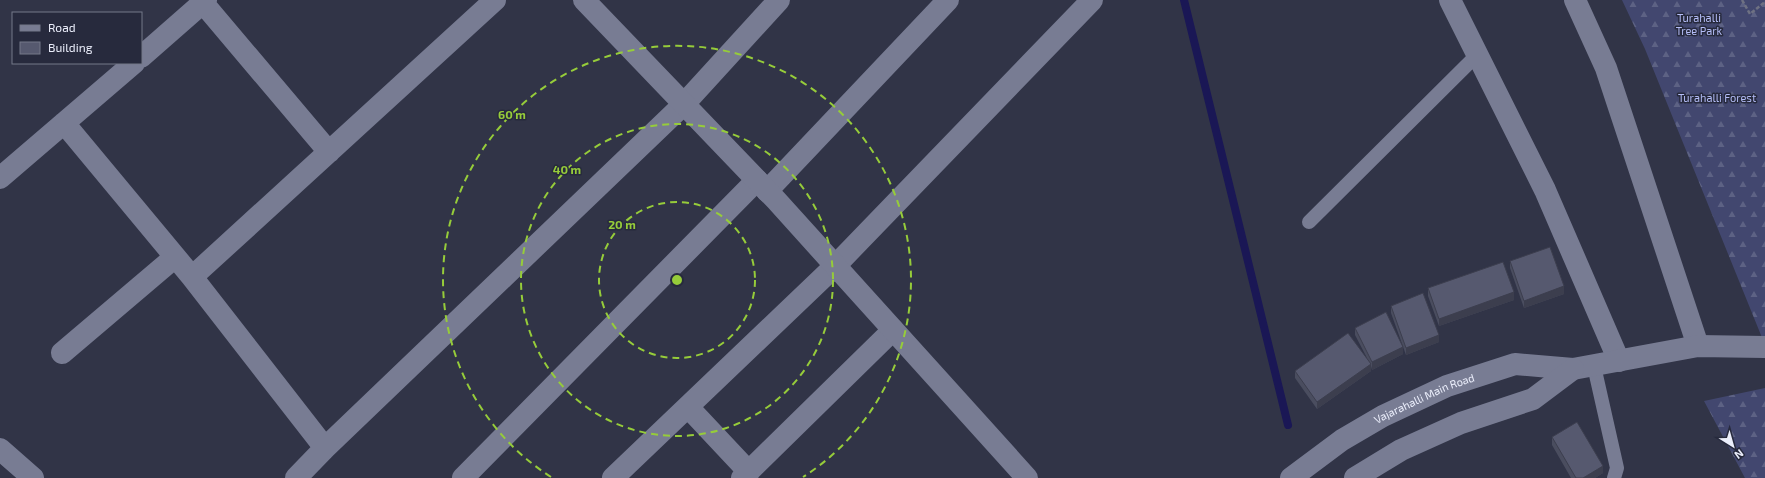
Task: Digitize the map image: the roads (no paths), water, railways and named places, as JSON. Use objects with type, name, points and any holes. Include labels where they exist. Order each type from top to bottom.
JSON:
[{"type":"street","points":[[192,277],[495,0]]},
{"type":"street","points":[[584,0],[762,185],[1027,478]]},
{"type":"street","points":[[296,478],[325,448],[684,104],[779,0]]},
{"type":"street","points":[[463,478],[948,0]]},
{"type":"street","points":[[613,478],[835,266],[1092,0]]},
{"type":"street","points":[[1450,0],[1545,190],[1619,361]]},
{"type":"street","points":[[1575,0],[1606,68],[1698,346]]},
{"type":"street","points":[[142,56],[204,2],[329,152]]},
{"type":"street","points":[[0,178],[133,64]]},
{"type":"street","points":[[64,123],[192,277],[325,448]]},
{"type":"street","points":[[62,353],[175,257]]},
{"type":"street","points":[[688,407],[746,475],[893,330]]},
{"type":"street","name":"Vajarahalli Main Road","points":[[1290,478],[1342,440],[1383,416],[1447,386],[1515,364],[1584,367],[1698,346],[1765,347]]},
{"type":"street","name":"Vajarahalli Main Road","points":[[1355,478],[1401,450],[1461,423],[1533,399],[1584,367]]},
{"type":"street","points":[[0,449],[33,478]]},
{"type":"lane","points":[[1309,222],[1477,55]]},
{"type":"lane","points":[[1584,367],[1617,468],[1614,478]]},
{"type":"waterway","points":[[1184,0],[1288,425]]},
{"type":"park label","name":"Turahalli Tree Park","points":[[1699,24]]},
{"type":"park label","name":"Turahalli Forest","points":[[1717,98]]}]
